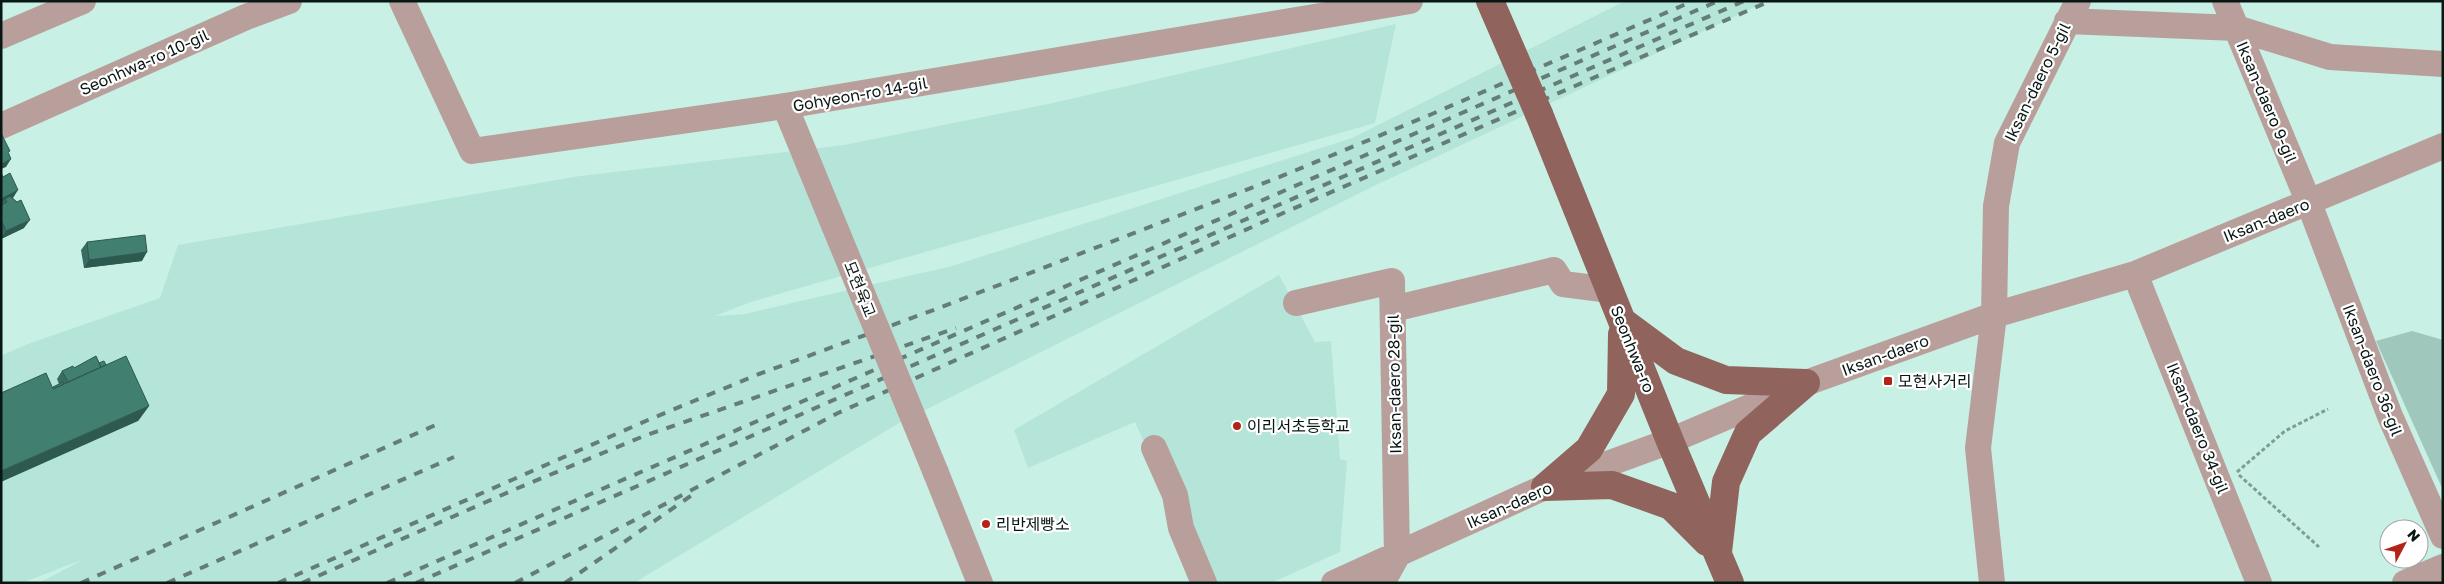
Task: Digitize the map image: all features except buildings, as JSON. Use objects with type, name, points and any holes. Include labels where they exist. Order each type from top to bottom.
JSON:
[{"type":"main road","name":"Seonhwa-ro","points":[[1490,1],[1539,114],[1670,441],[1730,583]]},
{"type":"main road","points":[[1622,320],[1676,361],[1726,380],[1806,383]]},
{"type":"main road","points":[[1545,487],[1589,450],[1622,394],[1622,320]]},
{"type":"main road","points":[[1718,554],[1726,482],[1748,433],[1806,383]]},
{"type":"main road","points":[[1545,487],[1612,485],[1671,506],[1718,554]]},
{"type":"street","points":[[1,36],[83,1]]},
{"type":"street","name":"Seonhwa-ro 10-gil","points":[[1,126],[242,9],[289,1]]},
{"type":"street","name":"Gohyeon-ro 14-gil","points":[[402,1],[472,151],[785,106],[1410,1]]},
{"type":"street","name":"Iksan-daero 9-gil","points":[[2225,1],[2309,203]]},
{"type":"street","points":[[2072,11],[2236,28],[2330,58],[2443,64]]},
{"type":"street","name":"Iksan-daero 5-gil","points":[[1992,583],[1978,448],[1994,315],[1996,206],[2007,143],[2072,11]]},
{"type":"street","name":"모현육교","points":[[785,106],[980,583]]},
{"type":"street","name":"Iksan-daero","points":[[1334,583],[1397,556],[1545,487],[1670,441],[1806,383],[1994,315],[2135,274],[2443,146]]},
{"type":"street","name":"Iksan-daero 36-gil","points":[[2309,203],[2390,416],[2443,536]]},
{"type":"street","points":[[1393,309],[1554,270],[1563,284],[1610,290]]},
{"type":"street","name":"Iksan-daero 34-gil","points":[[2135,274],[2260,583]]},
{"type":"street","name":"Iksan-daero 28-gil","points":[[1296,303],[1392,281],[1397,556],[1382,583]]},
{"type":"street","points":[[1154,448],[1175,495],[1181,528],[1204,583]]},
{"type":"street","points":[[2405,583],[2443,567]]},
{"type":"path","points":[[2236,473],[2285,431],[2328,409]]},
{"type":"path","points":[[2206,447],[2319,547]]},
{"type":"shaded area","points":[[1625,1],[1768,1],[1374,186],[899,423],[634,583],[39,583],[84,559],[22,583],[1,583],[1,356],[25,345],[160,298],[178,245],[580,176],[844,145],[1053,103],[1396,24],[1375,123],[751,302],[715,316],[745,314],[952,266],[1352,138]]},
{"type":"shaded area","name":"이리서초등학교","points":[[1279,275],[1315,342],[1331,341],[1340,459],[1347,461],[1340,552],[1271,583],[1210,583],[1161,440],[1143,440],[1135,422],[1028,468],[1014,430]]},
{"type":"shaded area","points":[[2412,331],[2443,340],[2443,490],[2376,341]]},
{"type":"railway","points":[[278,583],[648,420],[759,374],[939,308],[1277,178],[1432,114],[1693,1]]},
{"type":"railway","points":[[387,583],[1718,1]]},
{"type":"railway","points":[[416,583],[1744,1]]},
{"type":"railway","points":[[515,583],[838,413],[1281,214],[1770,1]]},
{"type":"railway","points":[[302,583],[518,488],[644,436],[956,328]]},
{"type":"railway","points":[[81,583],[440,423]]},
{"type":"railway","points":[[167,583],[454,457]]},
{"type":"railway","points":[[565,583],[692,495]]},
{"type":"place","name":"모현사거리","points":[[1888,381]]},
{"type":"place","name":"이리서초등학교","points":[[1237,426]]},
{"type":"place","name":"리반제빵소","points":[[986,524]]}]
